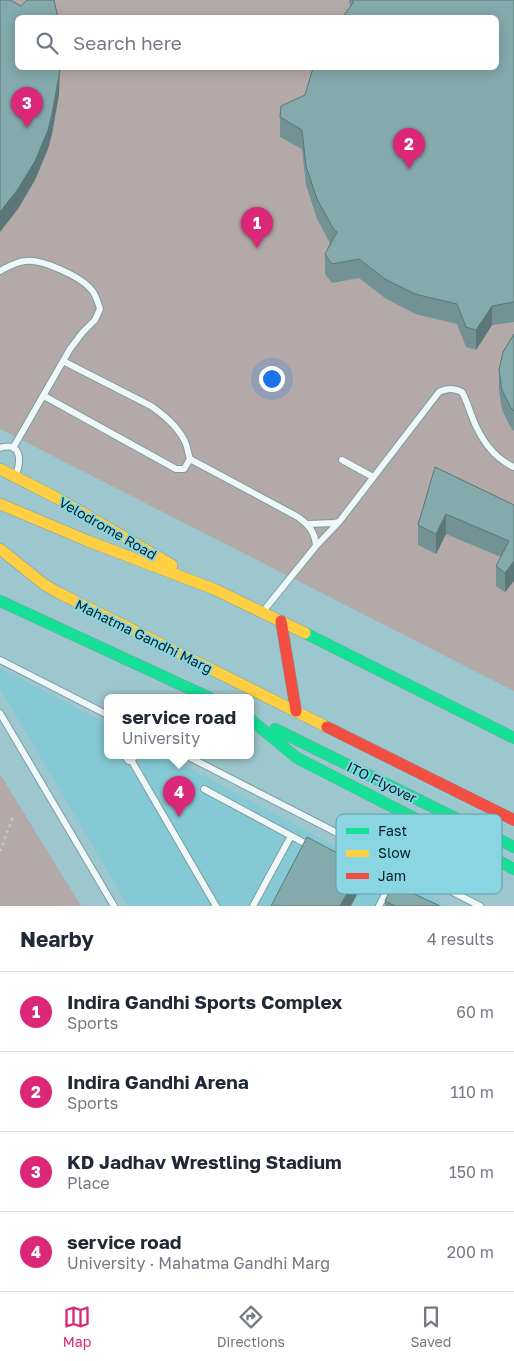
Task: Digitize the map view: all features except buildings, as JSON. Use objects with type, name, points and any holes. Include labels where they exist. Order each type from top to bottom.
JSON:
[{"type":"main road","name":"Velodrome Road","points":[[0,469],[57,498],[214,589]]},
{"type":"main road","points":[[0,504],[88,541],[214,589],[514,738]]},
{"type":"main road","name":"Mahatma Gandhi Marg","points":[[0,549],[45,585],[59,593],[296,711]]},
{"type":"main road","name":"Mahatma Gandhi Marg","points":[[0,601],[201,694]]},
{"type":"main road","points":[[281,621],[296,711]]},
{"type":"main road","name":"ITO Flyover","points":[[296,711],[502,814]]},
{"type":"main road","name":"ITO Flyover","points":[[254,720],[297,739],[448,814]]},
{"type":"main road","points":[[254,721],[297,758],[406,814]]},
{"type":"main road","name":"ITO Flyover","points":[[502,814],[514,820]]},
{"type":"main road","name":"ITO Flyover","points":[[502,841],[514,847]]},
{"type":"main road","points":[[502,863],[514,869]]},
{"type":"lane","points":[[0,270],[26,260],[42,262],[56,267],[90,287],[97,298],[100,309],[63,361],[14,448]]},
{"type":"lane","points":[[44,396],[176,469],[184,469],[190,460],[186,443],[160,412],[152,406],[63,361]]},
{"type":"lane","points":[[262,612],[316,546],[339,522],[439,392],[454,388],[462,392],[467,400],[479,434],[486,445],[504,462],[514,467]]},
{"type":"lane","points":[[0,448],[3,446],[14,448],[18,453],[20,462],[16,477]]},
{"type":"lane","points":[[190,460],[298,517],[308,524],[316,538],[316,546]]},
{"type":"lane","points":[[342,460],[373,477]]},
{"type":"lane","points":[[308,524],[339,522]]},
{"type":"lane","points":[[0,660],[104,713]]},
{"type":"lane","points":[[0,713],[114,906]]},
{"type":"lane","points":[[131,759],[216,906]]},
{"type":"lane","points":[[193,759],[336,832]]},
{"type":"lane","points":[[204,789],[315,849]]},
{"type":"lane","points":[[253,906],[291,836]]},
{"type":"lane","points":[[379,906],[385,894]]},
{"type":"lane","points":[[397,894],[404,898]]},
{"type":"lane","points":[[457,894],[480,906]]},
{"type":"path","points":[[0,851],[13,817]]},
{"type":"shaded area","points":[[0,0],[514,0],[514,691],[0,429]]},
{"type":"shaded area","points":[[0,668],[104,723],[104,759],[172,759],[336,846],[336,894],[425,894],[448,906],[128,906],[0,688]]},
{"type":"shaded area","points":[[0,774],[81,906],[0,906]]},
{"type":"traffic: fast","points":[[0,601],[201,694]]},
{"type":"traffic: fast","points":[[305,633],[514,738]]},
{"type":"traffic: fast","points":[[254,722],[297,758],[406,814]]},
{"type":"traffic: fast","points":[[275,729],[447,814]]},
{"type":"traffic: fast","points":[[502,841],[514,847]]},
{"type":"traffic: fast","points":[[502,863],[514,869]]},
{"type":"traffic: slow","points":[[0,469],[57,498],[172,565]]},
{"type":"traffic: slow","points":[[0,504],[88,541],[214,589],[305,633]]},
{"type":"traffic: slow","points":[[0,549],[45,585],[59,593],[327,727]]},
{"type":"traffic: jam","points":[[281,621],[296,711]]},
{"type":"traffic: jam","points":[[327,727],[502,814]]},
{"type":"traffic: jam","points":[[502,814],[514,820]]},
{"type":"place","name":"KD Jadhav Wrestling Stadium","points":[[27,128]]},
{"type":"place","name":"Indira Gandhi Arena","points":[[409,169]]},
{"type":"place","name":"Indira Gandhi Sports Complex","points":[[257,248]]},
{"type":"place","name":"service road","points":[[179,817]]}]
